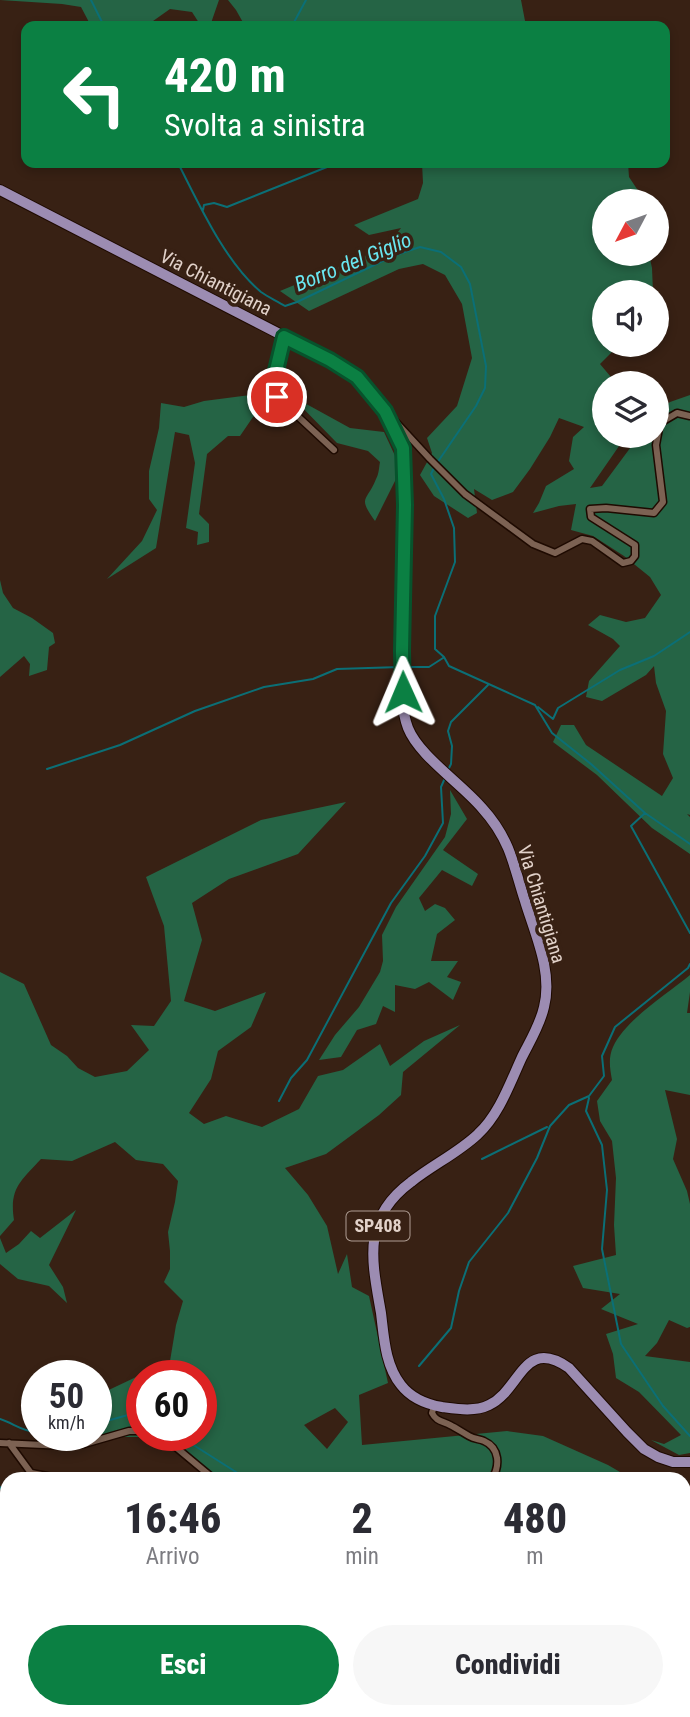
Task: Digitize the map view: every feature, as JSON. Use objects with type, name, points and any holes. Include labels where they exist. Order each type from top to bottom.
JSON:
[{"type":"main road","name":"Via Chiantigiana","points":[[0,190],[330,360],[357,377],[385,411],[403,448],[403,709],[409,730],[419,746],[463,788],[498,827],[508,848],[543,959],[547,985],[545,1007],[538,1024],[497,1108],[486,1124],[467,1144],[408,1184],[383,1213],[374,1234],[372,1262],[388,1359],[401,1386],[414,1397],[428,1405],[470,1409],[493,1404],[528,1364],[537,1359],[546,1357],[559,1360],[644,1449],[673,1462],[690,1462]]},
{"type":"street","points":[[284,337],[273,383],[277,397],[334,450]]},
{"type":"street","points":[[385,411],[465,494],[533,544],[555,553],[582,539],[592,541],[623,563],[631,561],[635,556],[635,545],[591,517],[590,509],[654,513],[663,502],[656,444],[660,423],[677,413],[690,416]]},
{"type":"street","points":[[434,1406],[432,1413],[437,1420],[492,1447],[497,1454],[496,1472]]},
{"type":"street","points":[[0,1443],[65,1446],[84,1444],[126,1432]]},
{"type":"street","points":[[9,1443],[30,1472]]},
{"type":"street","points":[[180,1451],[206,1472]]},
{"type":"green space","points":[[0,0],[219,0],[212,21],[198,21],[192,12],[170,9],[153,21],[88,21],[81,7]]},
{"type":"green space","points":[[228,0],[521,0],[525,21],[242,21]]},
{"type":"green space","points":[[422,168],[628,168],[629,177],[637,189],[592,189],[592,266],[652,266],[652,280],[592,280],[592,357],[607,357],[600,364],[606,371],[592,371],[592,448],[618,448],[590,488],[602,486],[630,448],[669,448],[669,403],[690,395],[690,815],[687,814],[690,817],[690,854],[652,828],[597,775],[553,742],[561,725],[574,725],[586,745],[662,796],[673,778],[663,754],[666,711],[656,683],[654,666],[646,675],[602,701],[586,697],[589,681],[620,646],[588,625],[600,615],[626,622],[645,618],[661,595],[650,577],[624,556],[593,536],[571,530],[576,504],[533,513],[546,486],[574,469],[569,461],[573,437],[584,427],[559,418],[550,437],[513,492],[492,500],[474,489],[477,513],[468,518],[434,496],[420,475],[432,453],[427,438],[457,406],[472,358],[462,304],[445,275],[423,264],[399,269],[309,311],[280,291],[386,247],[401,228],[369,235],[354,225],[418,199],[423,183]]},
{"type":"green space","points":[[266,393],[286,409],[253,417],[240,436],[228,436],[207,454],[199,514],[209,524],[209,542],[197,545],[198,532],[186,528],[195,463],[189,435],[175,432],[156,548],[107,579],[142,541],[157,510],[149,499],[149,471],[159,428],[161,403],[184,407],[204,401]]},
{"type":"green space","points":[[290,395],[350,428],[384,432],[397,460],[398,475],[375,521],[366,507],[365,499],[377,477],[380,462],[368,451],[337,443]]},
{"type":"green space","points":[[0,580],[3,593],[13,608],[53,633],[55,643],[49,647],[47,670],[29,676],[30,664],[24,656],[0,677]]},
{"type":"green space","points":[[450,790],[467,819],[443,850],[478,874],[472,886],[442,870],[419,898],[425,911],[435,904],[445,908],[455,920],[437,934],[431,961],[458,961],[447,977],[461,982],[453,1000],[429,982],[415,989],[395,985],[395,1012],[383,1006],[376,1024],[357,1030],[341,1057],[319,1060],[335,1035],[359,1007],[380,972],[383,961],[382,935],[396,907],[445,837],[451,814]]},
{"type":"green space","points":[[346,802],[298,854],[229,879],[192,903],[202,940],[184,1001],[215,1011],[266,992],[251,1027],[218,1051],[211,1079],[189,1113],[204,1124],[226,1116],[262,1127],[299,1109],[318,1076],[343,1070],[380,1044],[390,1066],[424,1041],[460,1025],[403,1072],[401,1095],[379,1115],[326,1154],[285,1168],[308,1195],[327,1226],[338,1274],[347,1254],[352,1287],[369,1296],[388,1383],[359,1395],[362,1445],[507,1431],[543,1436],[620,1472],[205,1472],[183,1451],[217,1451],[217,1360],[170,1360],[183,1301],[164,1282],[170,1269],[168,1232],[178,1181],[163,1164],[136,1160],[115,1142],[72,1161],[41,1159],[18,1186],[13,1200],[14,1220],[0,1236],[0,972],[24,984],[51,1045],[78,1068],[95,1077],[127,1071],[149,1050],[131,1025],[154,1026],[171,1001],[164,926],[146,877],[261,820]],"holes":[[[335,1408],[348,1422],[327,1449],[304,1425]]]},
{"type":"green space","points":[[690,975],[687,1013],[690,1013],[690,1095],[665,1090],[677,1139],[673,1159],[690,1204],[690,1327],[669,1320],[657,1343],[645,1356],[690,1362],[690,1453],[679,1455],[651,1440],[664,1444],[681,1435],[639,1392],[616,1378],[613,1354],[606,1334],[638,1324],[601,1309],[620,1294],[583,1288],[573,1266],[616,1255],[616,1178],[612,1141],[600,1121],[597,1101],[612,1080],[611,1051],[619,1037],[637,1017]]},
{"type":"green space","points":[[76,1210],[49,1265],[63,1287],[67,1303],[49,1286],[18,1279],[0,1264],[0,1238],[6,1253],[31,1231],[40,1238]]},
{"type":"green space","points":[[126,1382],[126,1437],[112,1437],[112,1388]]},
{"type":"waterway","name":"Borro del Giglio","points":[[91,0],[102,21]]},
{"type":"waterway","points":[[295,21],[306,0]]},
{"type":"waterway","name":"Borro del Giglio","points":[[181,168],[214,232],[236,265],[261,292],[285,306],[393,256],[420,247],[441,252],[461,267],[470,284],[486,366],[485,388],[476,406],[437,463]]},
{"type":"waterway","points":[[203,210],[204,205],[214,203],[227,207],[324,168]]},
{"type":"waterway","name":"Borro del Giglio","points":[[434,468],[431,474],[444,499],[454,528],[455,562],[435,616],[435,649],[449,666],[535,705],[552,733],[645,813],[690,844]]},
{"type":"waterway","points":[[538,707],[553,719],[558,708],[620,670],[654,656],[690,632]]},
{"type":"waterway","points":[[405,667],[429,667],[443,658]]},
{"type":"waterway","points":[[47,769],[120,745],[195,711],[264,687],[313,679],[337,669],[400,667]]},
{"type":"waterway","points":[[448,770],[451,764],[452,746],[448,731],[451,722],[488,685]]},
{"type":"waterway","points":[[279,1101],[291,1078],[307,1060],[391,903],[425,856],[443,823],[441,787],[445,778]]},
{"type":"waterway","points":[[645,813],[631,826],[690,933]]},
{"type":"waterway","points":[[419,1366],[451,1328],[469,1262],[508,1213],[537,1158],[550,1126],[569,1105],[589,1096],[604,1076],[602,1056],[615,1027],[690,964]]},
{"type":"waterway","points":[[589,1098],[586,1111],[602,1145],[607,1190],[602,1249],[621,1344],[663,1406],[690,1436]]},
{"type":"waterway","points":[[482,1159],[547,1127]]},
{"type":"waterway","points":[[112,1419],[126,1416]]},
{"type":"waterway","points":[[0,1419],[21,1428]]},
{"type":"waterway","points":[[203,1451],[236,1472]]},
{"type":"route","points":[[277,397],[273,383],[284,337],[357,377],[385,411],[403,448],[403,692]]}]
